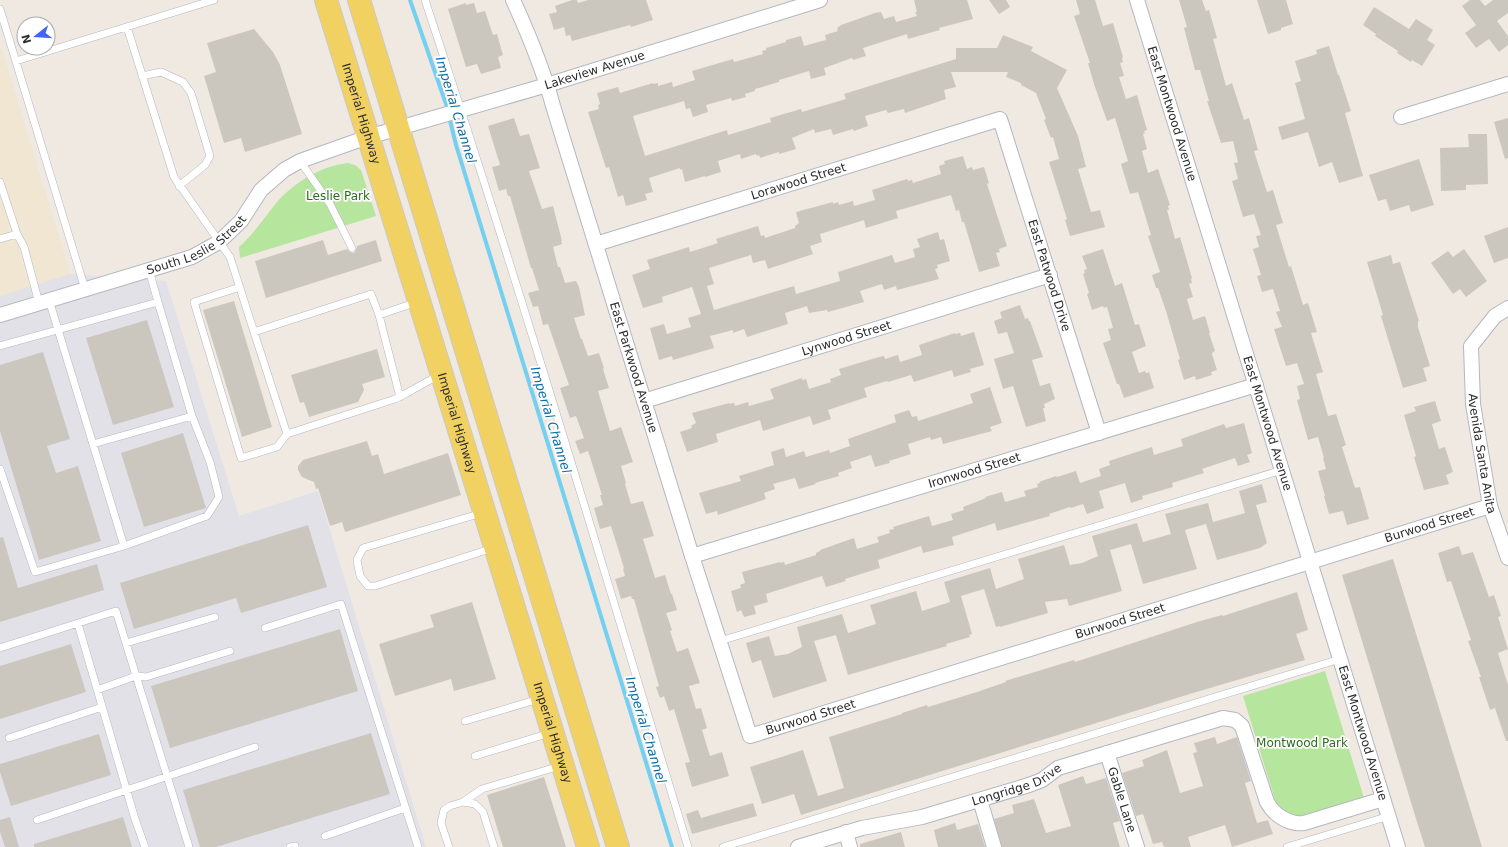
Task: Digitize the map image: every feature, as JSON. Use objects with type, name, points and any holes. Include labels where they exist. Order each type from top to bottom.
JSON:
[{"type":"main road","name":"Imperial Highway","points":[[326,0],[588,847]]},
{"type":"main road","points":[[358,0],[618,847]]},
{"type":"street","name":"East Parkwood Avenue","points":[[513,0],[539,59],[692,556],[750,736]]},
{"type":"street","name":"Lakeview Avenue","points":[[368,137],[547,84],[820,0]]},
{"type":"street","name":"East Montwood Avenue","points":[[1138,0],[1398,847]]},
{"type":"street","points":[[1401,117],[1508,84]]},
{"type":"street","name":"Lorawood Street","points":[[596,244],[1000,119]]},
{"type":"street","name":"East Patwood Drive","points":[[1000,119],[1099,433]]},
{"type":"street","name":"South Leslie Street","points":[[0,315],[192,257],[219,242],[241,221],[261,190],[284,170],[300,160],[368,137]]},
{"type":"street","name":"Lynwood Street","points":[[644,401],[1050,275]]},
{"type":"street","name":"Avenida Santa Anita","points":[[1508,308],[1495,316],[1471,346],[1474,404],[1490,506],[1508,558]]},
{"type":"street","name":"Ironwood Street","points":[[692,556],[1256,385]]},
{"type":"street","name":"Burwood Street","points":[[750,736],[1490,506]]},
{"type":"street","name":"Longridge Drive","points":[[798,847],[846,832],[922,818],[1037,783],[1058,768],[1219,718],[1232,719],[1240,724],[1243,729],[1266,802],[1283,818],[1299,823],[1383,799]]},
{"type":"street","name":"Gable Lane","points":[[1108,752],[1137,847]]},
{"type":"street","points":[[980,800],[994,847]]},
{"type":"street","points":[[846,832],[850,847]]},
{"type":"lane","points":[[16,61],[214,0]]},
{"type":"lane","points":[[425,0],[562,433],[688,847]]},
{"type":"lane","points":[[0,9],[85,289]]},
{"type":"lane","points":[[127,27],[174,178],[230,257],[287,434]]},
{"type":"lane","points":[[142,76],[161,72],[183,82],[191,93],[210,156],[205,165],[180,186]]},
{"type":"lane","points":[[300,160],[330,204],[352,248]]},
{"type":"lane","points":[[0,182],[17,234],[24,247],[44,301],[58,329],[124,546]]},
{"type":"lane","points":[[0,239],[17,234]]},
{"type":"lane","points":[[0,470],[35,572],[124,546],[207,516],[219,497],[210,462],[192,416],[149,270]]},
{"type":"lane","points":[[240,287],[194,302],[241,458],[277,447],[287,434],[400,397],[441,374]]},
{"type":"lane","points":[[254,332],[372,294],[379,315],[400,397]]},
{"type":"lane","points":[[0,346],[158,302]]},
{"type":"lane","points":[[379,315],[419,302]]},
{"type":"lane","points":[[93,444],[192,416]]},
{"type":"lane","points":[[720,641],[1282,470]]},
{"type":"lane","points":[[484,513],[363,548],[357,560],[360,576],[368,586],[375,586],[495,547]]},
{"type":"lane","points":[[265,628],[341,604],[418,847]]},
{"type":"lane","points":[[0,648],[116,611],[189,847]]},
{"type":"lane","points":[[126,643],[215,617]]},
{"type":"lane","points":[[78,624],[126,790],[145,847]]},
{"type":"lane","points":[[97,690],[136,676],[146,677],[230,650]]},
{"type":"lane","points":[[723,847],[1340,659]]},
{"type":"lane","points":[[465,721],[542,698]]},
{"type":"lane","points":[[9,738],[102,706]]},
{"type":"lane","points":[[475,756],[552,732]]},
{"type":"lane","points":[[37,820],[255,747]]},
{"type":"lane","points":[[449,847],[441,823],[444,810],[450,806],[463,802],[482,789],[562,765]]},
{"type":"lane","points":[[463,802],[474,804],[483,812],[494,847]]},
{"type":"lane","points":[[325,836],[405,808]]},
{"type":"lane","points":[[1287,847],[1389,816]]},
{"type":"shaded area","points":[[0,48],[70,274],[166,281],[239,516],[318,491],[426,847],[0,847]]},
{"type":"shaded area","points":[[0,48],[70,274],[0,296]]},
{"type":"green space","name":"Leslie Park","points":[[348,163],[355,165],[361,170],[376,216],[240,258],[239,247],[284,195],[300,182],[318,171]]},
{"type":"green space","name":"Montwood Park","points":[[1325,671],[1364,798],[1301,817],[1286,812],[1275,800],[1243,696]]},
{"type":"building","points":[[572,0],[577,0],[578,3],[588,0],[646,0],[653,20],[631,27],[630,25],[572,41],[570,35],[566,36],[564,27],[554,30],[549,14],[557,12],[555,6]]},
{"type":"building","points":[[914,0],[967,0],[973,19],[939,28],[940,30],[908,39],[907,34],[863,48],[866,56],[853,60],[852,58],[824,68],[826,75],[811,79],[809,71],[779,80],[779,82],[755,89],[755,91],[745,94],[746,97],[732,101],[731,98],[706,105],[708,112],[693,117],[690,108],[686,109],[684,101],[633,116],[645,156],[727,130],[728,135],[771,122],[770,118],[801,109],[802,112],[846,99],[844,94],[956,59],[956,48],[997,48],[1003,35],[1033,47],[1031,51],[1067,70],[1057,88],[1078,136],[1086,167],[1078,169],[1091,212],[1100,210],[1105,227],[1070,236],[1065,220],[1067,219],[1049,162],[1059,159],[1053,137],[1051,138],[1044,120],[1046,119],[1036,93],[1021,85],[1021,83],[1006,77],[1008,72],[951,72],[956,87],[944,90],[946,99],[905,113],[904,109],[888,113],[886,110],[865,116],[868,126],[854,131],[853,129],[833,135],[831,129],[815,133],[814,129],[792,138],[796,149],[779,154],[779,152],[760,158],[759,155],[757,156],[756,154],[741,159],[740,154],[718,161],[721,172],[705,177],[685,182],[682,169],[680,170],[680,168],[649,178],[653,192],[645,194],[647,200],[626,206],[623,195],[618,197],[609,167],[606,168],[588,112],[599,109],[598,105],[600,104],[597,93],[618,87],[620,93],[653,83],[658,83],[658,86],[672,82],[673,87],[695,80],[692,71],[733,59],[734,62],[763,54],[762,51],[766,50],[766,48],[786,42],[786,40],[801,36],[804,46],[826,40],[825,35],[838,31],[837,28],[841,25],[875,13],[881,12],[884,19],[894,16],[896,22],[917,16],[915,12],[917,12]]},
{"type":"building","points":[[989,0],[1006,0],[1010,7],[999,14]]},
{"type":"building","points":[[1076,0],[1095,0],[1103,26],[1113,23],[1123,57],[1123,62],[1120,63],[1124,76],[1119,77],[1126,99],[1137,95],[1147,130],[1144,131],[1145,133],[1143,134],[1147,149],[1142,151],[1148,173],[1158,169],[1170,205],[1168,206],[1169,210],[1167,210],[1175,239],[1180,237],[1192,278],[1192,283],[1189,284],[1193,297],[1187,299],[1193,320],[1205,316],[1210,333],[1215,351],[1212,354],[1217,370],[1211,372],[1212,375],[1196,380],[1195,376],[1184,380],[1178,360],[1180,359],[1166,311],[1152,275],[1160,272],[1148,236],[1151,235],[1138,192],[1130,194],[1121,164],[1128,161],[1115,118],[1107,121],[1094,84],[1088,63],[1090,63],[1074,16],[1080,14]]},
{"type":"building","points":[[1179,0],[1202,0],[1206,11],[1209,10],[1217,38],[1213,39],[1226,86],[1232,83],[1244,120],[1249,118],[1258,150],[1254,151],[1267,192],[1273,190],[1283,223],[1276,225],[1289,267],[1291,266],[1303,305],[1308,303],[1317,332],[1311,333],[1323,372],[1316,374],[1328,416],[1336,414],[1346,445],[1342,447],[1355,488],[1360,487],[1369,519],[1347,525],[1343,511],[1329,514],[1318,471],[1326,469],[1324,458],[1318,437],[1308,440],[1297,400],[1300,399],[1297,386],[1304,384],[1297,363],[1286,366],[1274,329],[1282,327],[1276,312],[1280,311],[1273,289],[1262,292],[1257,276],[1261,275],[1253,249],[1259,247],[1256,236],[1261,235],[1254,214],[1243,217],[1232,181],[1238,179],[1234,163],[1238,162],[1233,141],[1221,143],[1207,101],[1209,101],[1200,70],[1195,70],[1184,28],[1187,27]]},
{"type":"building","points":[[1257,0],[1286,0],[1293,24],[1268,34]]},
{"type":"building","points":[[1470,0],[1480,0],[1485,6],[1493,0],[1508,0],[1508,13],[1497,21],[1508,36],[1508,45],[1499,52],[1489,39],[1476,48],[1465,33],[1476,25],[1462,6]]},
{"type":"building","points":[[466,3],[466,5],[474,3],[477,13],[485,11],[493,35],[497,34],[503,55],[498,57],[501,68],[481,74],[477,64],[466,67],[448,9]]},
{"type":"building","points":[[1374,7],[1409,29],[1416,19],[1433,30],[1427,40],[1435,45],[1422,66],[1412,60],[1411,62],[1397,53],[1398,51],[1375,36],[1376,34],[1363,25]]},
{"type":"building","points":[[254,29],[273,52],[280,65],[302,134],[245,152],[241,138],[224,143],[204,76],[216,72],[207,43]]},
{"type":"building","points":[[1329,46],[1351,111],[1345,113],[1363,176],[1339,183],[1332,162],[1319,167],[1308,132],[1282,140],[1278,127],[1305,119],[1295,83],[1301,81],[1295,61],[1317,54],[1316,50]]},
{"type":"building","points":[[514,118],[520,136],[529,134],[540,168],[529,171],[542,209],[553,206],[562,241],[562,244],[553,247],[558,267],[560,267],[565,283],[576,281],[579,287],[585,315],[574,318],[581,339],[588,356],[599,353],[604,368],[603,369],[609,388],[598,391],[610,431],[621,427],[633,462],[621,466],[625,484],[631,504],[643,501],[654,536],[643,539],[655,578],[665,575],[677,610],[666,613],[672,630],[670,631],[677,652],[688,648],[700,683],[689,686],[696,709],[701,708],[707,728],[702,730],[710,756],[722,752],[729,776],[692,787],[685,763],[690,762],[674,709],[669,711],[664,696],[660,698],[656,687],[659,686],[634,599],[632,599],[631,596],[621,599],[615,579],[625,576],[624,568],[611,526],[600,529],[594,508],[603,505],[600,495],[602,495],[588,451],[580,454],[575,441],[584,438],[576,416],[570,418],[560,388],[569,385],[548,324],[543,325],[538,306],[533,307],[528,293],[539,290],[510,196],[508,196],[506,189],[499,191],[492,167],[500,165],[488,126]]},
{"type":"building","points":[[1508,118],[1508,158],[1505,159],[1494,122]]},
{"type":"building","points":[[1468,134],[1487,134],[1488,184],[1466,185],[1466,190],[1441,191],[1440,148],[1469,147]]},
{"type":"building","points":[[963,156],[967,169],[972,167],[973,170],[984,167],[989,183],[987,184],[1007,246],[999,249],[1000,252],[996,253],[1000,266],[979,272],[964,222],[962,222],[959,210],[956,211],[951,195],[896,211],[898,218],[866,228],[864,220],[820,234],[822,242],[810,246],[813,254],[768,269],[765,260],[753,263],[751,255],[709,268],[714,284],[707,286],[714,310],[794,286],[796,294],[840,281],[838,272],[892,255],[895,263],[915,257],[913,249],[920,247],[917,239],[938,232],[940,240],[944,239],[950,261],[937,265],[938,268],[935,269],[939,279],[897,290],[896,286],[884,290],[882,284],[860,291],[864,302],[828,312],[827,310],[809,313],[807,306],[785,313],[788,324],[747,337],[744,329],[733,333],[733,330],[710,336],[714,348],[673,360],[672,356],[659,360],[650,328],[664,324],[667,334],[691,327],[688,318],[701,314],[692,287],[662,297],[663,302],[643,308],[632,275],[650,269],[647,260],[689,247],[690,252],[718,243],[716,239],[758,226],[761,236],[764,235],[765,238],[795,228],[795,226],[799,223],[796,212],[833,202],[833,204],[838,202],[839,205],[853,201],[854,206],[875,200],[872,190],[907,179],[908,181],[912,180],[913,183],[941,174],[939,166],[945,164],[944,161]]},
{"type":"building","points":[[1419,159],[1434,205],[1411,212],[1409,205],[1390,211],[1386,199],[1378,201],[1369,175]]},
{"type":"building","points":[[1508,227],[1508,258],[1494,263],[1484,236]]},
{"type":"building","points":[[323,240],[328,255],[347,249],[354,253],[357,246],[376,240],[382,261],[266,298],[255,261]]},
{"type":"building","points":[[1103,249],[1115,286],[1122,283],[1135,325],[1139,324],[1146,346],[1132,352],[1139,373],[1145,371],[1146,373],[1149,372],[1154,388],[1124,398],[1119,384],[1117,384],[1103,343],[1111,340],[1108,329],[1113,328],[1107,307],[1104,308],[1103,306],[1092,310],[1087,294],[1089,293],[1083,274],[1085,273],[1084,270],[1087,269],[1082,256]]},
{"type":"building","points":[[1464,249],[1487,281],[1466,297],[1460,289],[1453,294],[1431,263],[1448,251],[1453,257]]},
{"type":"building","points":[[1391,255],[1393,264],[1400,262],[1419,321],[1418,327],[1430,366],[1423,368],[1427,381],[1403,388],[1381,316],[1383,315],[1367,262]]},
{"type":"building","points":[[234,301],[272,427],[242,437],[203,310]]},
{"type":"building","points":[[1020,305],[1025,319],[1028,318],[1030,321],[1043,357],[1032,360],[1040,386],[1050,383],[1055,399],[1044,404],[1045,408],[1043,408],[1046,421],[1026,427],[1013,386],[1003,389],[994,359],[1014,353],[1007,332],[998,334],[994,321],[1002,318],[1000,312]]},
{"type":"building","points":[[147,320],[174,407],[113,425],[86,338]]},
{"type":"building","points":[[974,332],[984,365],[970,369],[971,372],[954,377],[952,370],[914,382],[911,375],[888,382],[887,381],[864,388],[867,397],[828,410],[831,419],[813,425],[810,416],[763,431],[760,420],[716,434],[718,442],[687,452],[680,432],[692,428],[691,426],[696,423],[692,413],[729,403],[734,403],[735,406],[748,402],[749,406],[774,399],[770,389],[802,378],[802,380],[806,379],[809,389],[831,382],[830,379],[841,375],[839,369],[884,356],[885,359],[898,355],[900,362],[922,355],[919,345],[955,333],[960,333],[961,336]]},
{"type":"building","points":[[377,349],[385,377],[362,384],[364,390],[358,402],[309,417],[304,402],[300,403],[291,375]]},
{"type":"building","points":[[43,352],[70,439],[47,446],[56,473],[78,466],[101,541],[39,560],[0,431],[0,365]]},
{"type":"building","points":[[990,387],[1002,423],[990,427],[992,431],[943,444],[941,437],[931,440],[930,437],[908,444],[911,454],[889,461],[890,463],[875,467],[871,455],[850,462],[852,468],[838,473],[839,476],[799,489],[795,478],[773,484],[775,489],[764,493],[766,499],[718,515],[717,511],[706,514],[699,493],[741,481],[739,476],[774,465],[771,452],[784,448],[786,457],[804,451],[806,457],[829,450],[830,453],[850,446],[848,439],[896,422],[894,415],[909,410],[912,417],[917,416],[918,421],[973,403],[970,394]]},
{"type":"building","points":[[1435,401],[1441,421],[1432,424],[1439,449],[1445,447],[1453,472],[1446,475],[1449,484],[1424,490],[1404,415],[1416,411],[1414,407]]},
{"type":"building","points":[[1244,423],[1252,453],[1247,455],[1250,462],[1238,466],[1235,458],[1202,469],[1204,473],[1172,483],[1173,487],[1142,496],[1143,499],[1131,503],[1125,483],[1099,491],[1104,508],[1087,514],[1083,504],[1049,514],[1050,516],[997,531],[995,523],[952,537],[954,545],[923,553],[921,546],[878,560],[880,568],[845,579],[846,581],[826,587],[822,576],[766,594],[768,602],[754,606],[756,614],[744,617],[741,610],[737,612],[731,591],[741,588],[740,585],[745,583],[742,572],[780,562],[784,562],[785,565],[816,555],[816,553],[820,550],[854,538],[857,549],[879,542],[877,537],[890,533],[889,530],[894,529],[893,527],[929,516],[932,526],[953,520],[951,514],[964,510],[963,507],[986,498],[985,497],[1002,492],[1005,502],[1026,496],[1024,491],[1038,487],[1037,484],[1040,483],[1039,482],[1056,476],[1057,477],[1076,471],[1080,483],[1101,476],[1099,469],[1110,465],[1109,461],[1152,447],[1154,455],[1183,446],[1181,439],[1224,424],[1226,428]]},
{"type":"building","points":[[183,433],[206,508],[144,527],[121,453]]},
{"type":"building","points":[[367,441],[372,456],[378,454],[384,474],[448,453],[461,495],[345,532],[342,522],[330,526],[318,488],[316,489],[314,482],[302,477],[298,470],[298,466],[303,460]]},
{"type":"building","points":[[1262,484],[1267,502],[1256,505],[1267,543],[1260,548],[1217,560],[1206,524],[1245,513],[1239,491]]},
{"type":"building","points":[[1208,503],[1213,522],[1185,530],[1197,569],[1143,584],[1131,544],[1110,550],[1122,591],[1069,606],[1067,599],[1045,602],[1048,613],[1000,627],[996,627],[984,589],[961,596],[972,634],[969,635],[970,637],[946,644],[947,646],[848,675],[836,635],[814,641],[827,681],[773,698],[761,660],[752,663],[746,643],[769,636],[775,656],[788,654],[802,647],[797,627],[842,614],[848,633],[876,624],[870,605],[916,591],[922,611],[950,602],[944,582],[990,568],[996,589],[1024,579],[1018,559],[1064,545],[1070,565],[1082,563],[1098,556],[1092,536],[1137,523],[1143,542],[1171,534],[1165,514]]},
{"type":"building","points":[[308,525],[327,587],[241,613],[236,598],[134,629],[120,583]]},
{"type":"building","points":[[3,537],[18,588],[97,564],[104,590],[0,622],[0,538]]},
{"type":"building","points":[[1459,546],[1462,555],[1473,552],[1489,597],[1494,595],[1501,616],[1498,617],[1508,649],[1498,653],[1508,685],[1508,741],[1506,741],[1495,708],[1490,710],[1479,677],[1481,677],[1468,641],[1471,640],[1451,581],[1447,582],[1438,553]]},
{"type":"building","points":[[1393,559],[1482,847],[1425,847],[1417,822],[1342,575]]},
{"type":"building","points":[[1297,592],[1308,630],[1296,634],[1305,660],[1193,693],[801,815],[794,794],[762,804],[750,767],[803,750],[818,796],[844,788],[829,737],[927,705],[928,707],[977,692],[1006,682],[1005,681],[1074,660],[1075,662],[1197,622],[1223,616]]},
{"type":"building","points":[[472,602],[496,679],[454,691],[451,679],[395,696],[379,644],[434,627],[430,615]]},
{"type":"building","points":[[340,629],[358,691],[170,748],[151,686]]},
{"type":"building","points":[[71,644],[86,692],[0,719],[0,666]]},
{"type":"building","points":[[371,733],[390,794],[216,847],[200,847],[183,790]]},
{"type":"building","points":[[99,734],[111,775],[11,806],[0,772],[0,764]]},
{"type":"building","points":[[1215,737],[1217,744],[1237,737],[1251,781],[1245,783],[1257,823],[1268,820],[1273,834],[1232,847],[1225,825],[1188,837],[1191,847],[1164,847],[1162,842],[1153,844],[1143,814],[1136,816],[1122,773],[1144,766],[1142,760],[1167,750],[1180,793],[1203,786],[1193,753],[1197,752],[1194,743]]},
{"type":"building","points":[[1083,776],[1086,784],[1106,778],[1120,821],[1113,823],[1120,847],[1002,847],[994,819],[1014,813],[1012,805],[1034,799],[1046,833],[1071,826],[1058,785]]},
{"type":"building","points":[[544,777],[566,847],[503,847],[487,795]]},
{"type":"building","points":[[753,803],[757,816],[692,834],[686,814],[698,810],[701,818]]},
{"type":"building","points":[[10,817],[19,847],[5,847],[0,832],[0,820]]},
{"type":"building","points":[[123,817],[132,847],[34,847],[34,844]]},
{"type":"building","points":[[955,823],[957,830],[978,824],[985,847],[938,847],[934,830]]},
{"type":"building","points":[[901,832],[905,847],[860,847],[860,844]]},
{"type":"waterway","name":"Imperial Channel","points":[[410,0],[446,104],[456,145],[672,847]]}]
